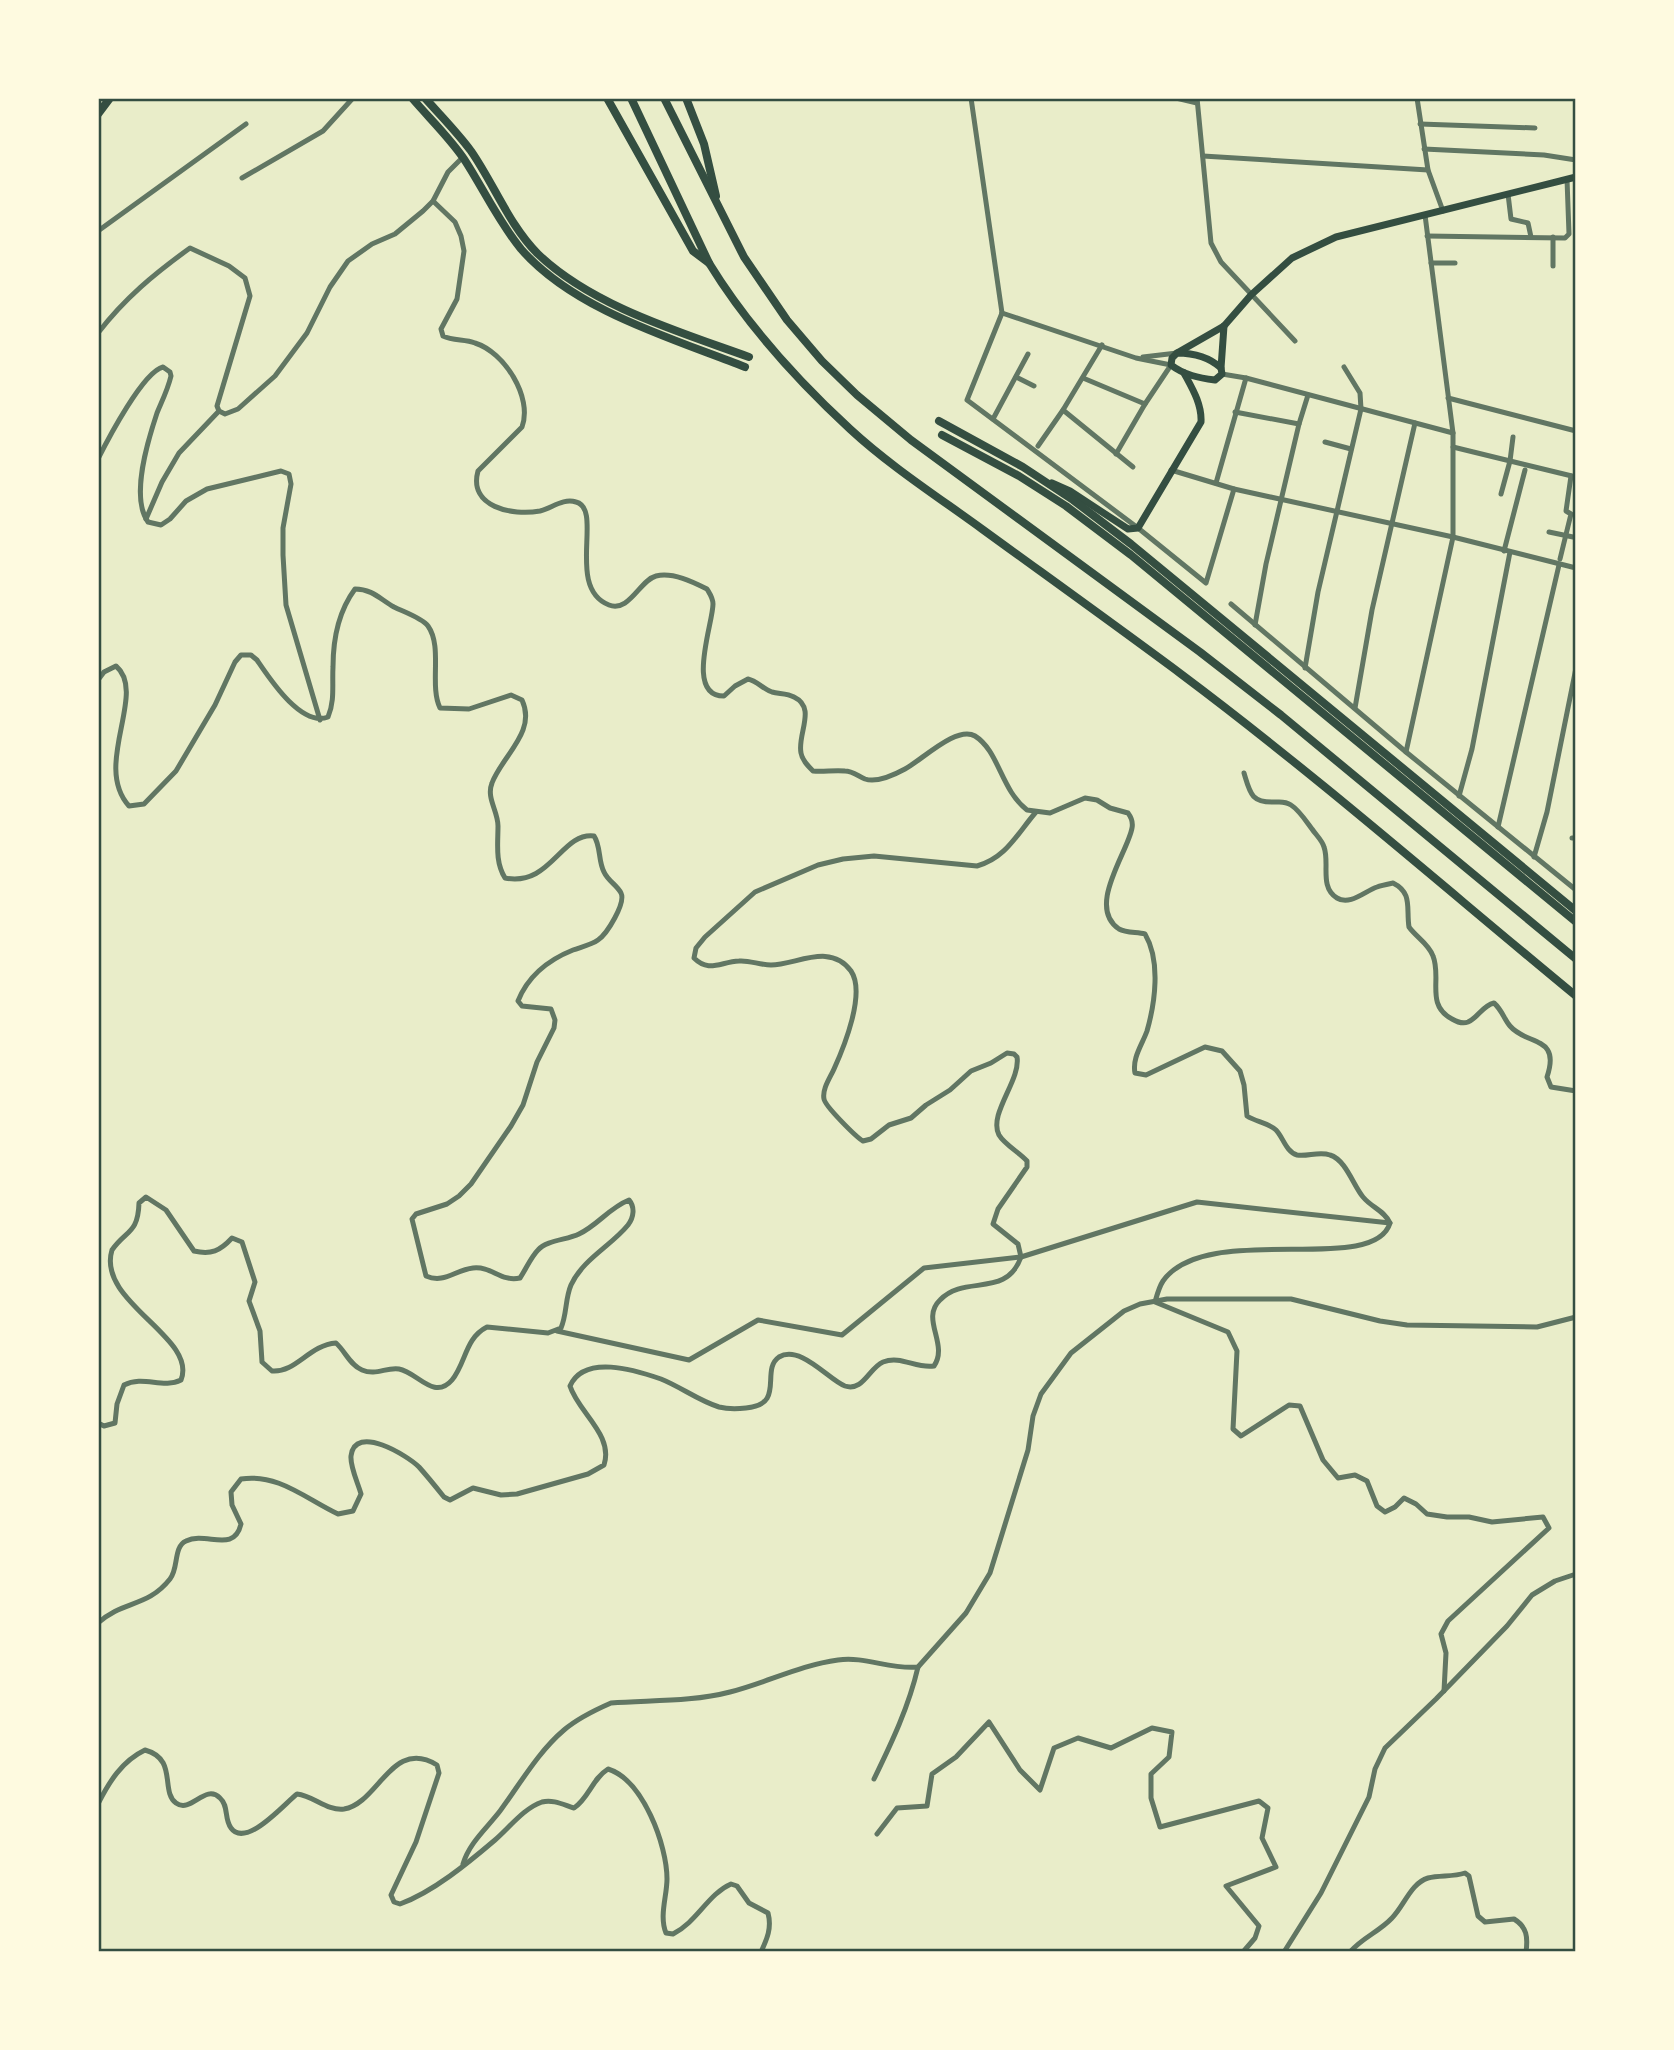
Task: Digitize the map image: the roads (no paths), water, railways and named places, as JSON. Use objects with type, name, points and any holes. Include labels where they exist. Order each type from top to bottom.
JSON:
[{"type":"main road","points":[[98,114],[110,98]]},
{"type":"main road","points":[[412,98],[463,157],[514,239],[557,281],[618,316],[745,367]]},
{"type":"main road","points":[[425,98],[470,151],[525,238],[538,254],[559,271],[613,303],[660,324],[749,357]]},
{"type":"main road","points":[[607,98],[679,229],[693,251],[709,263]]},
{"type":"main road","points":[[631,98],[709,263],[766,341],[803,384],[851,431],[1213,699],[1576,996]]},
{"type":"main road","points":[[664,98],[744,257],[786,320],[822,361],[858,395],[911,440],[1200,652],[1281,715],[1576,959]]},
{"type":"main road","points":[[686,98],[704,144],[716,199]]},
{"type":"main road","points":[[1224,326],[1222,371],[1215,380],[1184,373],[1171,365],[1177,352],[1224,326],[1251,295],[1292,258],[1336,237],[1576,177]]},
{"type":"main road","points":[[1177,352],[1189,353],[1214,362],[1222,371]]},
{"type":"main road","points":[[1038,477],[1070,491],[1128,529],[1138,528],[1201,422],[1199,403],[1184,373]]},
{"type":"main road","points":[[939,421],[1038,477],[1131,544],[1576,911]]},
{"type":"main road","points":[[942,435],[1019,476],[1066,506],[1131,555],[1576,922]]},
{"type":"street","points":[[242,178],[323,131],[353,98]]},
{"type":"street","points":[[971,98],[1002,313],[967,400],[1138,528],[1206,583],[1234,489]]},
{"type":"street","points":[[1176,98],[1197,100],[1211,243],[1221,262],[1294,341]]},
{"type":"street","points":[[1417,98],[1428,170],[1443,211]]},
{"type":"street","points":[[98,232],[246,124]]},
{"type":"street","points":[[1420,124],[1535,128]]},
{"type":"street","points":[[1424,149],[1544,155],[1576,160]]},
{"type":"street","points":[[1202,156],[1428,170]]},
{"type":"street","points":[[98,333],[121,304],[153,274],[190,247],[229,266],[245,278],[250,296],[217,406],[219,411],[225,414],[237,409],[275,376],[307,333],[330,287],[348,261],[409,224],[433,201],[447,173],[463,157]]},
{"type":"street","points":[[1427,236],[1565,238],[1569,234],[1567,179]]},
{"type":"street","points":[[1508,194],[1510,216],[1515,221],[1528,223],[1531,237]]},
{"type":"street","points":[[433,201],[455,222],[464,251],[457,299],[441,329],[443,336],[474,342],[497,355],[513,374],[521,398],[524,420],[522,427],[478,471],[478,491],[483,500],[495,507],[511,511],[540,511],[563,502],[575,501],[582,505],[586,510],[587,520],[587,579],[596,596],[608,605],[616,606],[629,600],[643,584],[663,575],[682,578],[707,589],[713,603],[703,664],[708,686],[714,694],[724,696],[748,679],[772,692],[793,696],[801,702],[806,712],[800,741],[801,755],[813,771],[845,771],[871,780],[881,778],[907,768],[935,748],[968,733],[988,748],[1007,788],[1019,804],[1036,812],[1060,810],[1085,798],[1128,813],[1132,820],[1132,829],[1110,884],[1107,909],[1120,930],[1145,934],[1151,943],[1154,987],[1152,1008],[1146,1033],[1133,1063],[1135,1073],[1146,1075],[1205,1047],[1222,1051],[1240,1071],[1247,1116],[1274,1129],[1288,1149],[1297,1155],[1331,1155],[1339,1160],[1365,1200],[1387,1215],[1390,1223],[1388,1231],[1378,1238],[1340,1250],[1254,1249],[1201,1257],[1183,1264],[1163,1281],[1154,1301]]},
{"type":"street","points":[[1406,752],[1453,537],[1453,433],[1425,215]]},
{"type":"street","points":[[1553,237],[1553,266]]},
{"type":"street","points":[[1431,263],[1455,263]]},
{"type":"street","points":[[1002,313],[1136,358],[1171,365],[1116,454]]},
{"type":"street","points":[[1038,446],[1102,345]]},
{"type":"street","points":[[1136,358],[1177,352]]},
{"type":"street","points":[[993,419],[1028,354]]},
{"type":"street","points":[[98,459],[116,424],[160,367],[167,369],[171,376],[153,427],[142,473],[140,501],[146,519],[161,525],[186,501],[215,485],[281,471],[289,474],[283,555],[286,606],[320,720]]},
{"type":"street","points":[[1305,668],[1318,592],[1361,409],[1360,393],[1343,367]]},
{"type":"street","points":[[1222,371],[1453,433]]},
{"type":"street","points":[[1016,377],[1034,386]]},
{"type":"street","points":[[1083,378],[1145,404]]},
{"type":"street","points":[[1216,483],[1246,378]]},
{"type":"street","points":[[1255,625],[1266,564],[1308,396]]},
{"type":"street","points":[[1448,398],[1576,431]]},
{"type":"street","points":[[1063,410],[1133,467]]},
{"type":"street","points":[[146,519],[162,482],[179,453],[219,411]]},
{"type":"street","points":[[1235,412],[1299,424]]},
{"type":"street","points":[[1356,708],[1372,610],[1415,423]]},
{"type":"street","points":[[1501,494],[1513,437]]},
{"type":"street","points":[[1325,442],[1351,449]]},
{"type":"street","points":[[1453,447],[1574,477],[1566,511],[1570,514],[1569,536],[1560,562],[1498,827]]},
{"type":"street","points":[[1171,470],[1234,489],[1453,537],[1576,568]]},
{"type":"street","points":[[1459,796],[1472,749],[1507,552],[1525,470]]},
{"type":"street","points":[[1549,533],[1569,536]]},
{"type":"street","points":[[98,680],[104,672],[116,666],[125,676],[125,706],[116,763],[119,791],[129,806],[144,804],[176,771],[241,655],[246,653],[257,660],[288,701],[313,718],[320,720],[328,717],[332,707],[334,648],[340,614],[355,589],[366,589],[428,625],[433,639],[436,694],[440,708],[469,709],[511,695],[522,700],[526,710],[523,732],[490,787],[498,826],[498,864],[505,878],[520,880],[533,876],[577,838],[594,836],[598,841],[603,871],[623,897],[618,912],[600,939],[555,959],[534,974],[522,991],[518,1001],[522,1006],[551,1009],[555,1020],[555,1028],[537,1062],[523,1105],[471,1184],[460,1196],[447,1204],[426,1209],[412,1219],[426,1276],[447,1278],[470,1268],[481,1268],[511,1280],[520,1278],[545,1244],[577,1235],[593,1226],[611,1208],[629,1200],[633,1211],[628,1225],[580,1271],[571,1285],[561,1328],[548,1333],[486,1327],[473,1338],[452,1381],[441,1388],[425,1384],[399,1369],[376,1373],[360,1370],[336,1343],[313,1350],[288,1369],[272,1371],[262,1362],[260,1331],[249,1301],[255,1282],[242,1242],[232,1238],[217,1251],[194,1251],[166,1210],[146,1197],[139,1203],[139,1213],[131,1231],[112,1250],[111,1266],[130,1303],[165,1335],[174,1347],[183,1375],[181,1380],[170,1384],[144,1379],[124,1385],[117,1404],[115,1423],[104,1426],[98,1423]]},
{"type":"street","points":[[1231,604],[1459,796],[1576,890]]},
{"type":"street","points":[[1534,857],[1547,812],[1576,668]]},
{"type":"street","points":[[1244,773],[1250,794],[1256,799],[1284,801],[1293,806],[1320,839],[1326,855],[1326,880],[1330,892],[1337,898],[1345,901],[1393,883],[1403,889],[1410,906],[1409,927],[1433,954],[1436,965],[1436,998],[1440,1010],[1459,1023],[1468,1022],[1485,1005],[1494,1003],[1501,1009],[1510,1026],[1541,1042],[1549,1053],[1547,1077],[1551,1087],[1576,1091]]},
{"type":"street","points":[[98,1623],[109,1613],[144,1601],[153,1595],[173,1575],[179,1547],[184,1542],[200,1537],[220,1541],[235,1537],[241,1524],[232,1505],[231,1492],[241,1479],[260,1478],[280,1482],[338,1514],[345,1514],[353,1511],[361,1494],[351,1459],[353,1450],[359,1443],[369,1441],[404,1455],[450,1500],[472,1488],[501,1495],[517,1494],[577,1477],[604,1465],[607,1456],[604,1444],[593,1423],[572,1395],[570,1386],[574,1377],[587,1369],[610,1367],[661,1379],[719,1407],[737,1409],[751,1408],[763,1403],[771,1389],[772,1366],[779,1357],[786,1355],[802,1358],[844,1386],[853,1387],[862,1383],[878,1364],[890,1359],[926,1367],[934,1366],[940,1355],[932,1309],[938,1301],[957,1288],[998,1283],[1012,1273],[1021,1257],[1018,1244],[993,1224],[998,1209],[1027,1167],[1027,1161],[1001,1138],[998,1132],[998,1119],[1018,1063],[1014,1054],[1007,1054],[971,1071],[911,1118],[889,1125],[863,1141],[828,1109],[823,1097],[849,1036],[855,993],[855,981],[850,970],[836,960],[811,956],[773,965],[739,961],[714,966],[701,965],[694,958],[696,948],[705,937],[755,892],[794,873],[843,859],[874,856],[976,866],[989,863],[1003,853],[1036,812]]},
{"type":"street","points":[[556,1331],[689,1360],[758,1320],[842,1335],[924,1268],[1021,1257],[1196,1202],[1390,1223]]},
{"type":"street","points":[[874,1779],[913,1689],[918,1667],[966,1613],[990,1573],[1028,1450],[1032,1416],[1041,1394],[1061,1365],[1083,1341],[1124,1311],[1154,1301],[1180,1299],[1291,1299],[1380,1321],[1434,1327],[1537,1327],[1576,1317]]},
{"type":"street","points":[[1154,1301],[1228,1332],[1237,1351],[1233,1429],[1241,1436],[1289,1405],[1300,1406],[1323,1460],[1338,1478],[1355,1475],[1367,1481],[1377,1506],[1385,1512],[1404,1498],[1427,1514],[1447,1517],[1469,1517],[1492,1522],[1543,1517],[1549,1528],[1448,1621],[1440,1634],[1447,1653],[1444,1691]]},
{"type":"street","points":[[1284,1952],[1321,1893],[1369,1797],[1375,1769],[1385,1748],[1507,1626],[1532,1595],[1555,1581],[1576,1574]]},
{"type":"street","points":[[463,1864],[467,1851],[534,1763],[563,1730],[611,1703],[729,1692],[841,1659],[868,1661],[902,1669],[918,1667]]},
{"type":"street","points":[[877,1834],[897,1808],[927,1806],[932,1774],[956,1756],[989,1722],[1020,1770],[1040,1790],[1054,1748],[1078,1738],[1111,1748],[1152,1728],[1172,1732],[1169,1757],[1151,1774],[1151,1798],[1160,1827],[1259,1801],[1268,1808],[1262,1838],[1276,1867],[1226,1886],[1259,1926],[1255,1938],[1243,1952]]},
{"type":"street","points":[[98,1804],[121,1768],[130,1758],[145,1750],[159,1757],[165,1767],[173,1801],[178,1805],[188,1805],[204,1795],[219,1797],[226,1807],[226,1818],[231,1829],[236,1833],[245,1833],[265,1823],[297,1794],[306,1795],[328,1807],[346,1809],[361,1800],[401,1762],[411,1759],[429,1760],[437,1765],[439,1773],[416,1842],[391,1895],[394,1902],[400,1904],[420,1896],[492,1843],[529,1809],[543,1801],[574,1808],[586,1798],[599,1774],[608,1769],[619,1772],[631,1786],[653,1820],[659,1835],[667,1880],[663,1925],[666,1933],[673,1934],[682,1930],[721,1888],[731,1884],[737,1886],[749,1903],[768,1913],[770,1922],[761,1952]]},
{"type":"street","points":[[1350,1952],[1362,1939],[1392,1918],[1410,1892],[1426,1878],[1465,1873],[1469,1877],[1478,1916],[1485,1922],[1514,1919],[1522,1924],[1527,1935],[1526,1952]]}]
